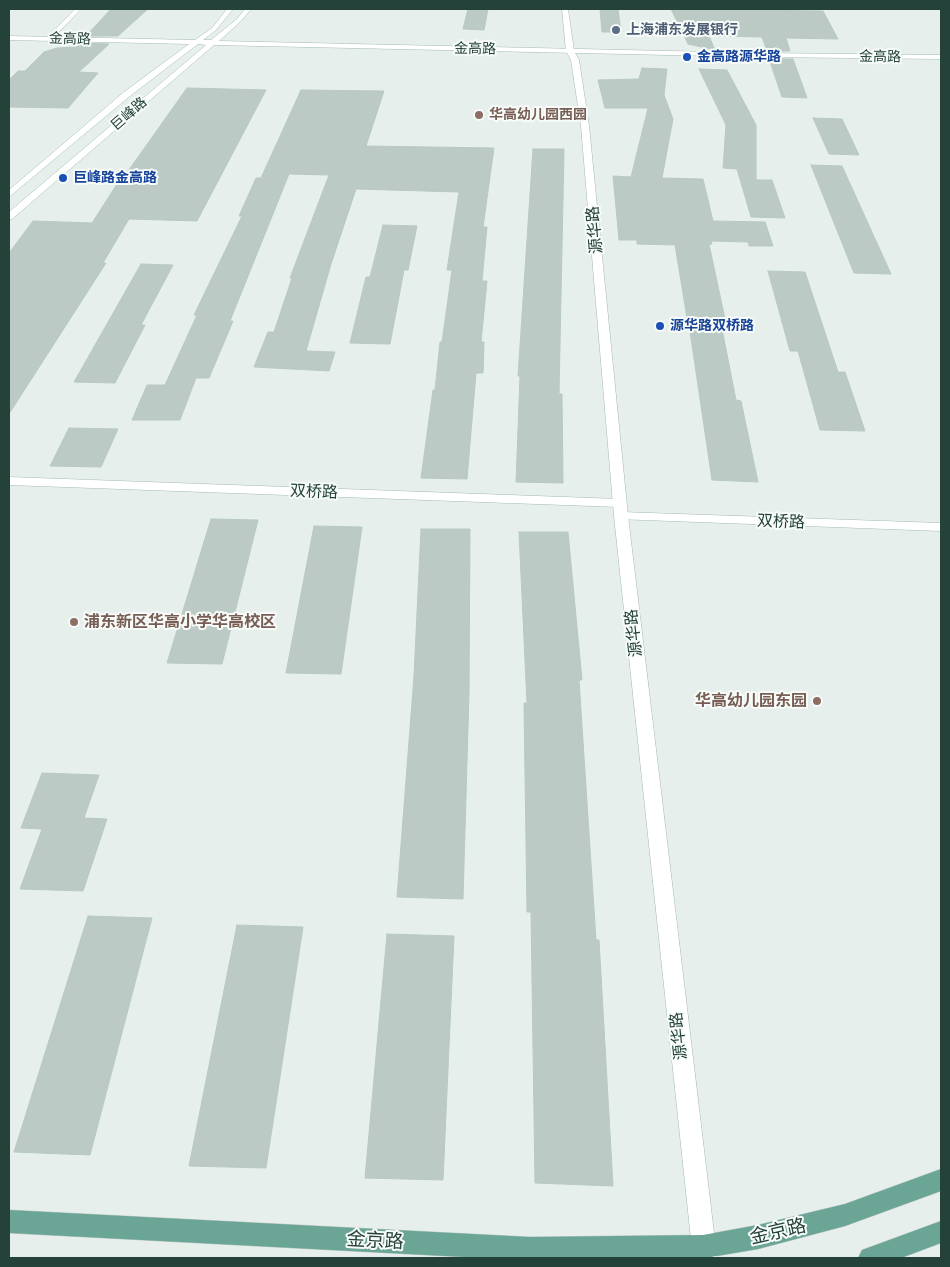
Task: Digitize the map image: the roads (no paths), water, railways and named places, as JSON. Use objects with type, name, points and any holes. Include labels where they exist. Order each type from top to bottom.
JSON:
[{"type":"main road","points":[[49,39],[78,9]]},
{"type":"main road","name":"巨峰路","points":[[9,194],[127,94],[214,29],[230,9]]},
{"type":"main road","name":"巨峰路","points":[[9,217],[239,20],[248,9]]},
{"type":"main road","name":"源华路","points":[[565,9],[570,51],[576,60],[585,126],[620,509],[704,1253]]},
{"type":"main road","name":"金高路","points":[[9,38],[570,51],[941,57]]},
{"type":"main road","name":"双桥路","points":[[9,481],[620,509],[941,527]]},
{"type":"main road","name":"金京路","points":[[9,1222],[530,1248],[704,1253],[845,1215],[941,1180]]},
{"type":"main road","points":[[870,1258],[941,1232]]},
{"type":"place","name":"上海浦东发展银行","points":[[616,30]]},
{"type":"place","name":"金高路源华路","points":[[687,57]]},
{"type":"place","name":"华高幼儿园西园","points":[[479,115]]},
{"type":"place","name":"巨峰路金高路","points":[[63,178]]},
{"type":"place","name":"源华路双桥路","points":[[660,326]]},
{"type":"place","name":"浦东新区华高小学华高校区","points":[[74,622]]},
{"type":"place","name":"华高幼儿园东园","points":[[817,701]]}]
